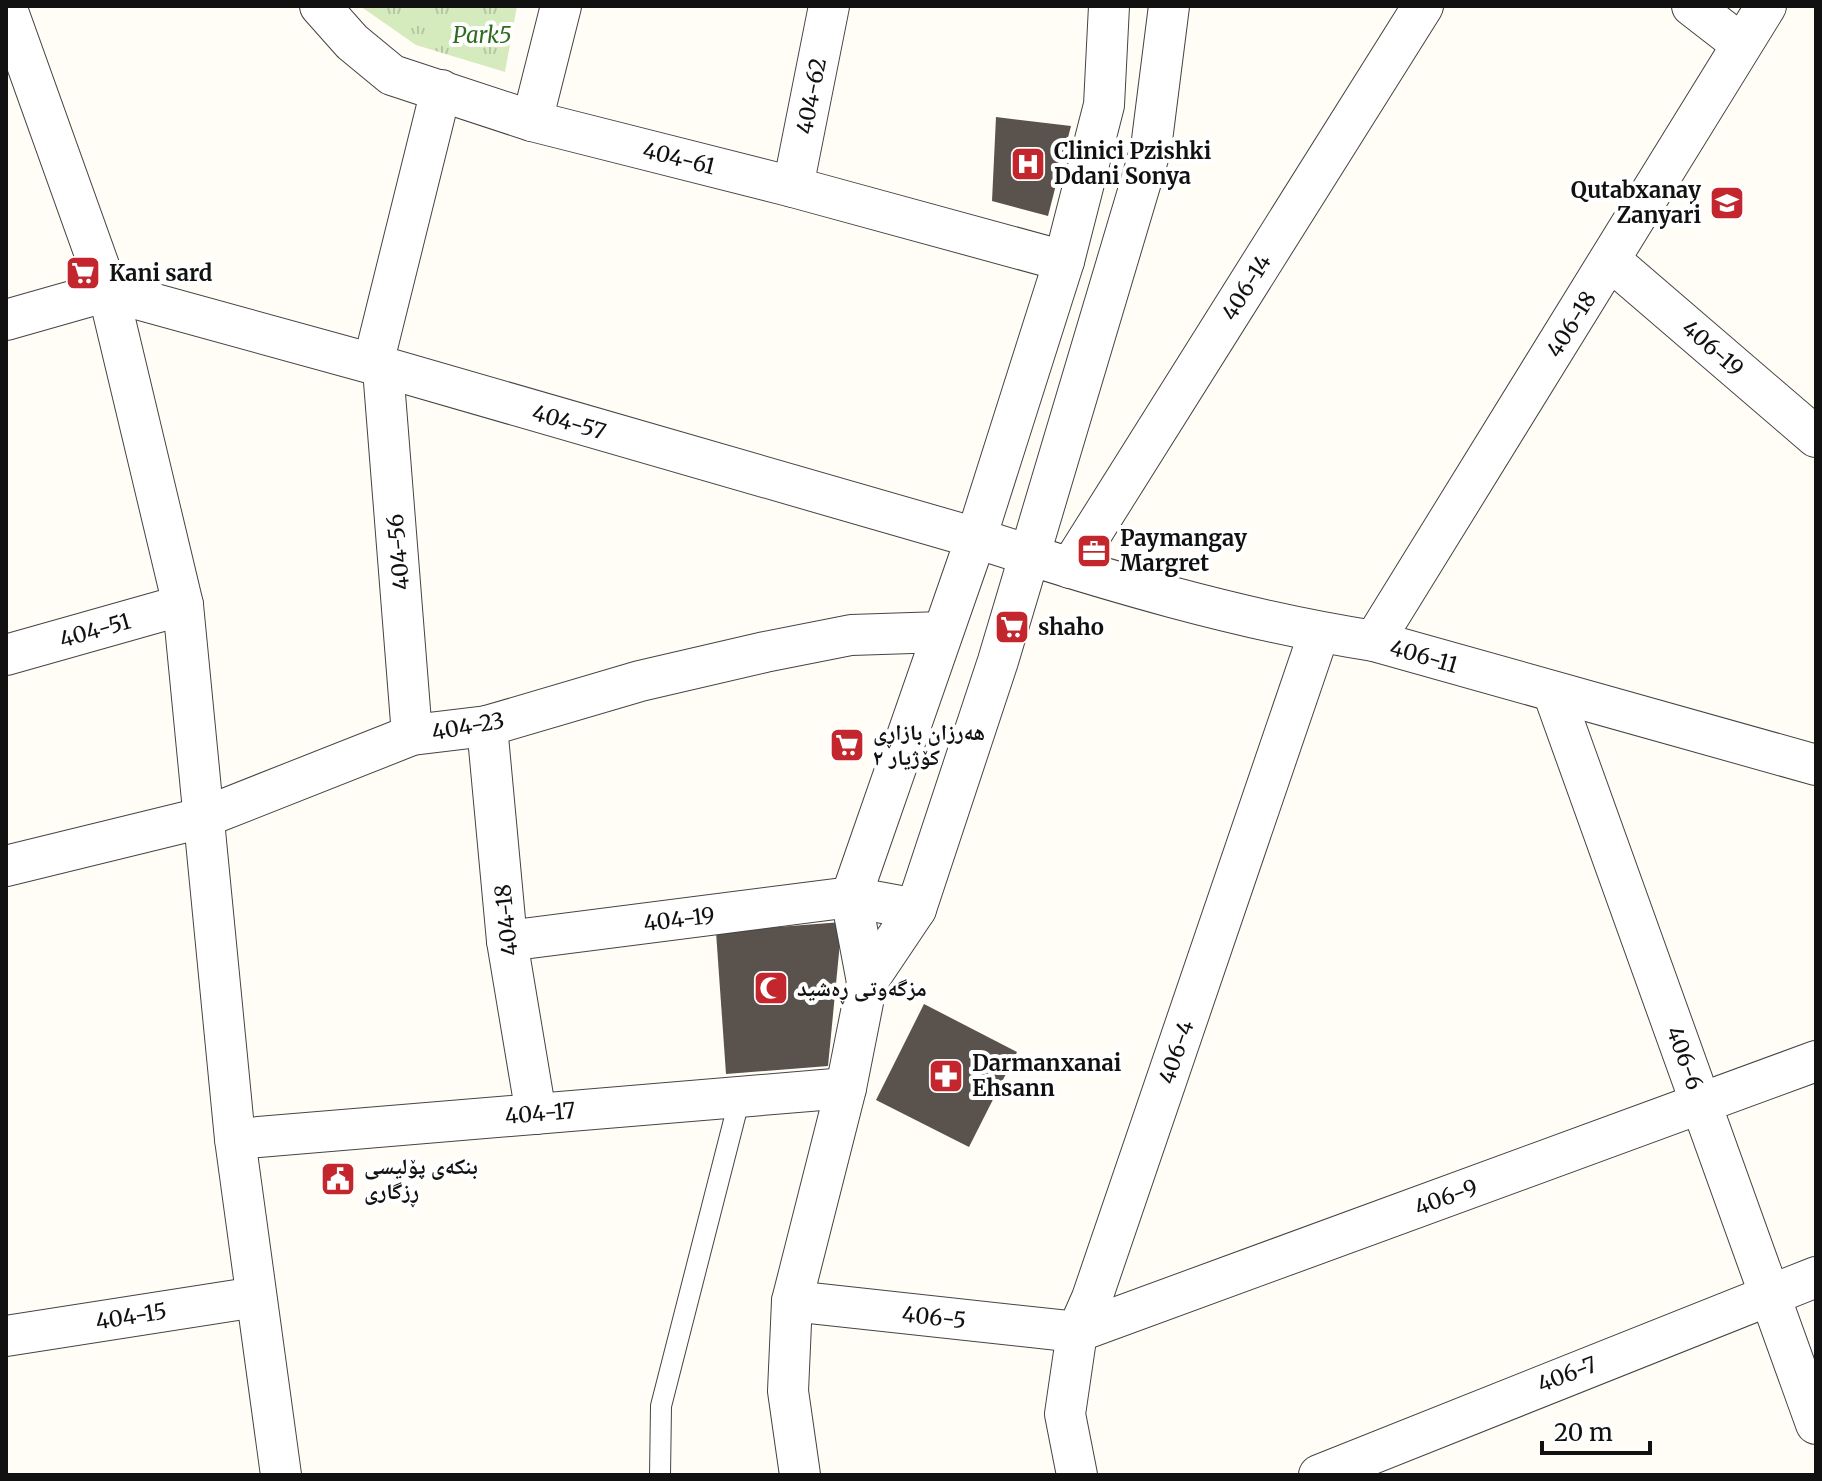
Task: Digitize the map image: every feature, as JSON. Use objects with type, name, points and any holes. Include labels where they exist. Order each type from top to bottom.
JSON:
[{"type":"street","points":[[6,6],[108,291],[183,605],[235,1139],[281,1475]]},
{"type":"street","name":"404-61","points":[[320,6],[352,42],[392,75],[532,121],[793,187],[1064,261]]},
{"type":"street","points":[[532,121],[561,6]]},
{"type":"street","name":"404-62","points":[[793,187],[829,6]]},
{"type":"street","points":[[793,1469],[788,1391],[792,1301],[846,1088],[867,982],[851,897],[976,538],[1064,261],[1104,105],[1109,6]]},
{"type":"street","points":[[867,982],[916,909],[1030,555],[1151,148],[1169,6]]},
{"type":"street","name":"406-14","points":[[1070,568],[1423,6]]},
{"type":"street","points":[[1692,6],[1741,44]]},
{"type":"street","name":"406-18","points":[[1374,641],[1766,6]]},
{"type":"street","name":"404-56","points":[[412,735],[378,366],[441,90]]},
{"type":"street","name":"406-19","points":[[1610,260],[1816,437]]},
{"type":"street","points":[[6,320],[108,291]]},
{"type":"street","name":"404-57","points":[[108,291],[1030,555]]},
{"type":"street","name":"406-11","points":[[1030,555],[1319,633],[1374,641],[1816,765]]},
{"type":"street","name":"404-51","points":[[6,655],[183,605]]},
{"type":"street","name":"404-23","points":[[6,866],[202,818],[412,735],[487,726],[640,681],[851,635],[942,632]]},
{"type":"street","name":"406-4","points":[[1077,1475],[1065,1414],[1077,1332],[1092,1298],[1319,633]]},
{"type":"street","name":"406-6","points":[[1553,692],[1816,1424]]},
{"type":"street","name":"404-18","points":[[487,726],[507,941],[536,1114]]},
{"type":"street","name":"404-19","points":[[507,941],[851,897],[916,909]]},
{"type":"street","name":"406-9","points":[[1077,1332],[1816,1061]]},
{"type":"street","name":"404-17","points":[[235,1139],[846,1088]]},
{"type":"street","name":"406-7","points":[[1319,1475],[1816,1277]]},
{"type":"street","name":"404-15","points":[[6,1336],[256,1297]]},
{"type":"street","name":"406-5","points":[[792,1301],[1077,1332]]},
{"type":"lane","points":[[660,1475],[661,1406],[740,1097]]},
{"type":"green space","name":"Park5","points":[[360,6],[517,6],[505,72],[416,45]]},
{"type":"building","name":"Clinici Pzishki Ddani Sonya","points":[[996,117],[1071,126],[1048,216],[992,201]]},
{"type":"building","points":[[842,922],[828,1066],[726,1074],[716,932]]},
{"type":"building","name":"Darmanxanai Ehsann","points":[[924,1004],[1017,1052],[969,1147],[876,1100]]},
{"type":"place","name":"Clinici Pzishki Ddani Sonya","points":[[1028,164]]},
{"type":"place","name":"Qutabxanay Zanyari","points":[[1727,203]]},
{"type":"place","name":"Kani sard","points":[[83,273]]},
{"type":"place","name":"Paymangay Margret","points":[[1094,551]]},
{"type":"place","name":"shaho","points":[[1012,627]]},
{"type":"place","name":"هەرزان بازاڕی کۆژیار ٢","points":[[847,745]]},
{"type":"place","name":"مزگەوتی ڕەشید","points":[[771,988]]},
{"type":"place","name":"Darmanxanai Ehsann","points":[[946,1076]]},
{"type":"place","name":"بنکەی پۆلیسی ڕزگاری","points":[[338,1179]]}]
